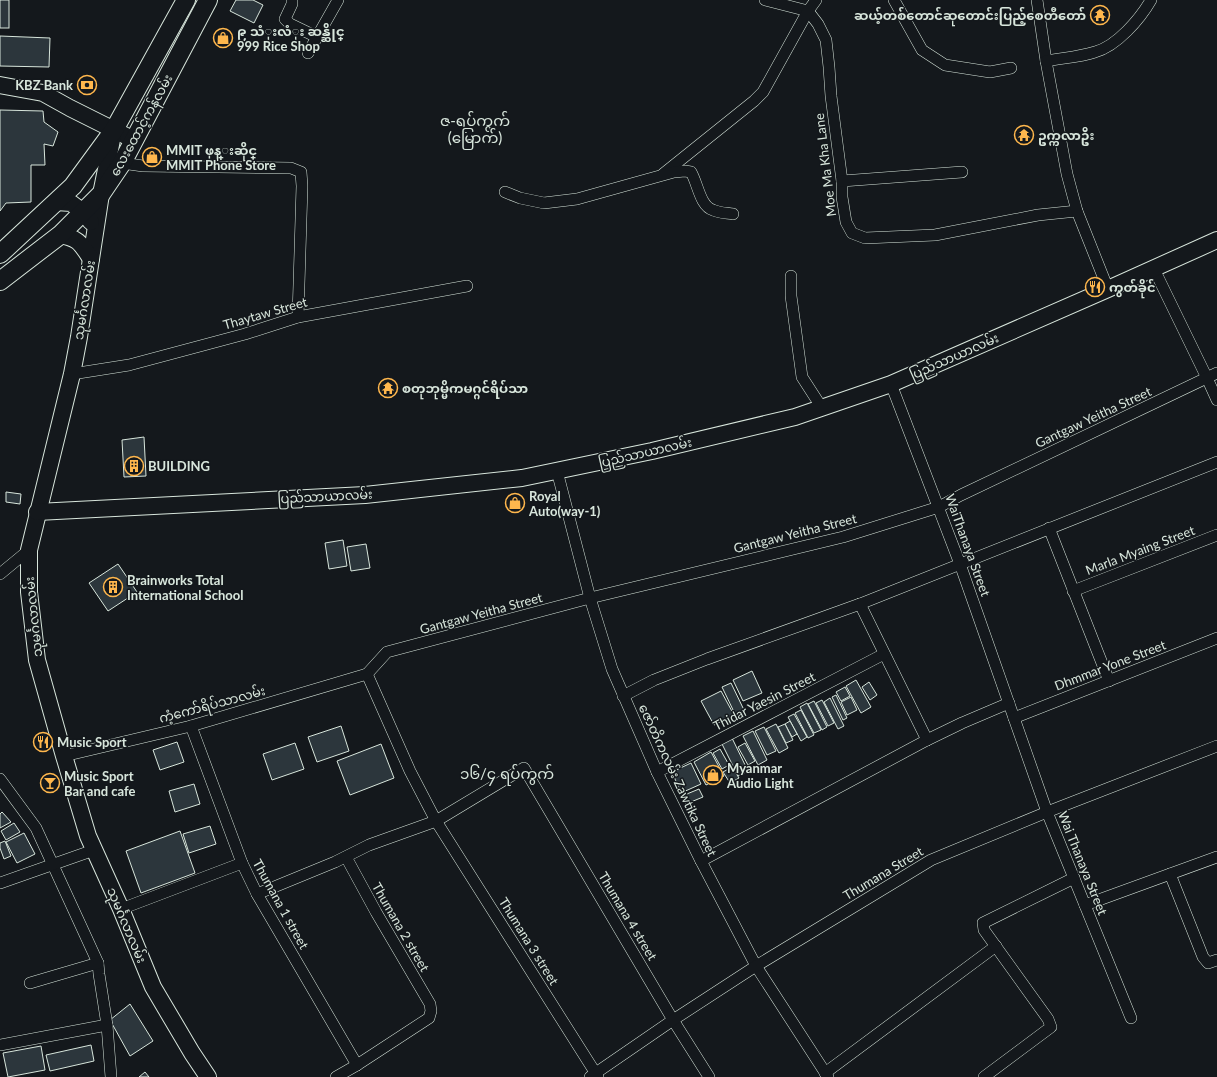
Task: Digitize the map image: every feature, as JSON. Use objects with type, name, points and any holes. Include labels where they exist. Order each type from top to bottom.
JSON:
[{"type":"main road","name":"လေးထောင့်ကန်လမ်း","points":[[0,254],[72,186],[114,130],[186,0]]},
{"type":"main road","name":"လေးထောင့်ကန်လမ်း","points":[[0,281],[60,235],[100,194],[122,163],[208,0]]},
{"type":"street","points":[[292,0],[292,4],[286,19],[290,24],[316,37]]},
{"type":"street","points":[[308,53],[338,0]]},
{"type":"street","points":[[765,0],[808,11]]},
{"type":"street","points":[[661,176],[754,101],[763,92],[808,11],[816,0]]},
{"type":"street","points":[[894,0],[922,50],[945,65],[990,72],[1011,68]]},
{"type":"street","points":[[1037,0],[1046,61],[1067,174],[1077,211],[1108,289]]},
{"type":"street","points":[[1046,61],[1097,52],[1119,40],[1145,10],[1151,0]]},
{"type":"street","name":"Moe Ma Kha Lane","points":[[808,11],[818,24],[826,40],[830,96],[842,181],[842,198],[846,222],[852,233],[865,238],[935,235],[1038,215],[1077,211]]},
{"type":"street","points":[[0,85],[43,94],[134,140]]},
{"type":"street","name":"သုမင်္ဂလာလမ်း","points":[[114,130],[100,194],[79,337],[72,374],[37,512],[29,550],[29,592],[37,660],[88,836],[121,909],[153,987],[208,1077]]},
{"type":"street","points":[[122,163],[143,166],[291,168],[301,172],[302,186],[298,317]]},
{"type":"street","points":[[505,192],[520,198],[544,203],[577,199],[685,171],[691,172],[695,178],[704,203],[708,208],[714,211],[733,214]]},
{"type":"street","points":[[842,181],[962,172]]},
{"type":"street","points":[[56,202],[70,203],[83,212],[90,220],[94,233]]},
{"type":"street","points":[[60,235],[69,236],[76,239],[91,259]]},
{"type":"street","name":"ပြည်သာယာလမ်း","points":[[37,512],[366,495],[522,478],[690,442],[795,417],[891,384],[1217,240]]},
{"type":"street","points":[[1154,269],[1212,376],[1217,400]]},
{"type":"street","points":[[791,276],[791,296],[802,377],[822,408]]},
{"type":"street","name":"Thaytaw Street","points":[[72,374],[129,364],[245,334],[298,317],[467,286]]},
{"type":"street","name":"Gantgaw Yeitha Street","points":[[366,674],[387,652],[590,598],[843,537],[939,507],[961,495],[1212,376]]},
{"type":"street","name":"WaiThanaya Street","points":[[891,384],[960,564],[1014,718]]},
{"type":"street","points":[[623,696],[654,680],[707,659],[860,604],[1217,462]]},
{"type":"street","name":"ဇော်တိကလမ်း Zawtika Street","points":[[557,471],[590,598],[612,669],[623,696],[657,772],[700,861],[756,966],[826,1075]]},
{"type":"street","points":[[1049,528],[1109,681]]},
{"type":"street","name":"Marla Myaing Street","points":[[1073,590],[1217,535]]},
{"type":"street","points":[[0,574],[29,550]]},
{"type":"street","points":[[860,604],[927,740]]},
{"type":"street","name":"Dhmmar Yone Street","points":[[1014,718],[1217,638]]},
{"type":"street","name":"Thidar Yaesin Street","points":[[657,772],[884,654]]},
{"type":"street","name":"ကံ့ကော်ရိပ်သာလမ်း","points":[[64,756],[191,726],[366,674]]},
{"type":"street","name":"Thumana 3 street","points":[[366,674],[410,771],[436,821],[594,1076]]},
{"type":"street","points":[[700,861],[927,740],[1009,702]]},
{"type":"street","name":"Wai Thanaya Street","points":[[1014,718],[1047,812],[1131,1018]]},
{"type":"street","name":"Thumana 1 street","points":[[191,726],[242,863],[257,894],[357,1064]]},
{"type":"street","name":"Thumana Street","points":[[594,1076],[673,1020],[756,966],[932,860],[1047,812],[1217,746]]},
{"type":"street","name":"Thumana 4 street","points":[[436,821],[524,768],[673,1020],[709,1077]]},
{"type":"street","points":[[0,778],[36,828],[98,963],[107,1025],[111,1077]]},
{"type":"street","points":[[257,894],[346,857],[369,845],[436,821]]},
{"type":"street","points":[[0,883],[94,850]]},
{"type":"street","name":"Thumana 2 street","points":[[346,857],[376,912],[430,1004],[431,1011],[429,1018],[357,1064]]},
{"type":"street","points":[[1085,905],[1217,857]]},
{"type":"street","points":[[121,909],[242,863]]},
{"type":"street","points":[[1170,874],[1203,957],[1208,963],[1217,960]]},
{"type":"street","points":[[984,1077],[1051,1027],[1048,1019],[984,930],[984,923],[989,919],[1074,878]]},
{"type":"street","points":[[826,1075],[996,946]]},
{"type":"street","points":[[30,983],[98,963]]},
{"type":"street","points":[[0,1045],[107,1025]]},
{"type":"street","points":[[336,1077],[357,1064]]},
{"type":"building","points":[[0,0],[9,0],[9,28],[0,28]]},
{"type":"building","points":[[236,0],[253,0],[263,5],[254,23],[230,11]]},
{"type":"building","points":[[0,36],[50,38],[49,67],[0,66]]},
{"type":"building","points":[[0,110],[43,111],[44,122],[58,132],[53,146],[44,144],[45,165],[31,165],[31,202],[6,203],[0,211]]},
{"type":"building","name":"BUILDING","points":[[144,437],[146,476],[124,477],[122,440]]},
{"type":"building","points":[[6,492],[21,494],[20,504],[6,502]]},
{"type":"building","points":[[343,540],[347,566],[329,569],[325,543]]},
{"type":"building","points":[[366,544],[370,568],[351,571],[347,547]]},
{"type":"building","name":"Brainworks Total International School","points":[[118,564],[137,592],[108,611],[89,583]]},
{"type":"building","points":[[752,671],[762,693],[743,701],[733,680]]},
{"type":"building","points":[[856,680],[871,707],[861,713],[846,686]]},
{"type":"building","points":[[869,682],[877,695],[870,700],[862,687]]},
{"type":"building","points":[[731,683],[744,710],[735,714],[722,687]]},
{"type":"building","points":[[845,687],[850,696],[841,701],[836,692]]},
{"type":"building","points":[[721,691],[734,715],[714,725],[701,701]]},
{"type":"building","points":[[836,695],[847,718],[843,720],[832,697]]},
{"type":"building","points":[[851,697],[857,710],[847,715],[841,702]]},
{"type":"building","points":[[830,698],[844,726],[838,729],[824,702]]},
{"type":"building","points":[[822,700],[834,723],[828,726],[816,703]]},
{"type":"building","points":[[814,701],[827,727],[822,730],[808,704]]},
{"type":"building","points":[[807,703],[821,730],[814,733],[800,707]]},
{"type":"building","points":[[801,710],[814,735],[808,738],[795,713]]},
{"type":"building","points":[[794,714],[807,737],[801,741],[788,717]]},
{"type":"building","points":[[790,721],[797,734],[792,737],[785,724]]},
{"type":"building","points":[[776,724],[788,748],[779,753],[766,729]]},
{"type":"building","points":[[785,724],[793,740],[786,743],[778,727]]},
{"type":"building","points":[[341,726],[349,751],[317,762],[308,737]]},
{"type":"building","points":[[764,727],[776,751],[767,755],[755,731]]},
{"type":"building","points":[[753,731],[767,760],[758,765],[743,736]]},
{"type":"building","points":[[732,738],[748,771],[738,776],[722,744]]},
{"type":"building","points":[[177,742],[184,762],[160,770],[153,750]]},
{"type":"building","points":[[295,743],[304,769],[272,780],[263,754]]},
{"type":"building","points":[[745,743],[755,761],[748,765],[738,747]]},
{"type":"building","points":[[381,744],[394,778],[350,795],[337,761]]},
{"type":"building","points":[[720,749],[729,765],[722,769],[713,753]]},
{"type":"building","points":[[711,752],[724,776],[706,785],[694,762]]},
{"type":"building","points":[[691,763],[701,784],[681,793],[672,772]]},
{"type":"building","points":[[732,767],[739,778],[730,783],[723,772]]},
{"type":"building","points":[[194,784],[200,804],[175,812],[169,791]]},
{"type":"building","points":[[699,789],[703,797],[686,804],[682,796]]},
{"type":"building","points":[[2,812],[11,822],[0,828],[0,814]]},
{"type":"building","points":[[14,823],[20,832],[6,840],[1,831]]},
{"type":"building","points":[[210,826],[216,844],[189,853],[183,834]]},
{"type":"building","points":[[180,831],[195,873],[141,893],[126,851]]},
{"type":"building","points":[[24,833],[35,854],[17,863],[6,842]]},
{"type":"building","points":[[5,841],[11,856],[4,859],[0,848],[0,843]]},
{"type":"building","points":[[130,1004],[153,1041],[130,1056],[110,1020]]},
{"type":"building","points":[[91,1045],[94,1061],[50,1071],[46,1055]]},
{"type":"building","points":[[41,1046],[45,1070],[8,1077],[3,1053]]},
{"type":"building","points":[[145,1072],[149,1077],[139,1077]]},
{"type":"place","name":"ဆယ့်တစ်တောင်ဆုတောင်းပြည့်စေတီတော်","points":[[1100,15]]},
{"type":"place","name":"၉ သံုးလံုး ဆန္ဆိုင္ 999 Rice Shop","points":[[223,38]]},
{"type":"place","name":"KBZ Bank","points":[[87,85]]},
{"type":"place","name":"ဥက္ကလာဦး","points":[[1024,135]]},
{"type":"place","name":"MMIT ဖုန္းဆိုင္ MMIT Phone Store","points":[[152,157]]},
{"type":"place","name":"ကွတ်ခိုင်","points":[[1095,287]]},
{"type":"place","name":"စတုဘုမ္မိကမဂ္ဂင်ရိပ်သာ","points":[[388,388]]},
{"type":"place","name":"BUILDING","points":[[134,466]]},
{"type":"place","name":"Royal Auto(way-1)","points":[[515,503]]},
{"type":"place","name":"Brainworks Total International School","points":[[113,587]]},
{"type":"place","name":"Music Sport","points":[[43,742]]},
{"type":"place","name":"Myanmar Audio Light","points":[[713,775]]},
{"type":"place","name":"Music Sport Bar and cafe","points":[[50,783]]},
{"type":"district","name":"ဇ-ရပ်ကွက် (မြောက်)","points":[[475,128]]},
{"type":"district","name":"၁၆/၄ ရပ်ကွက်","points":[[507,773]]}]
